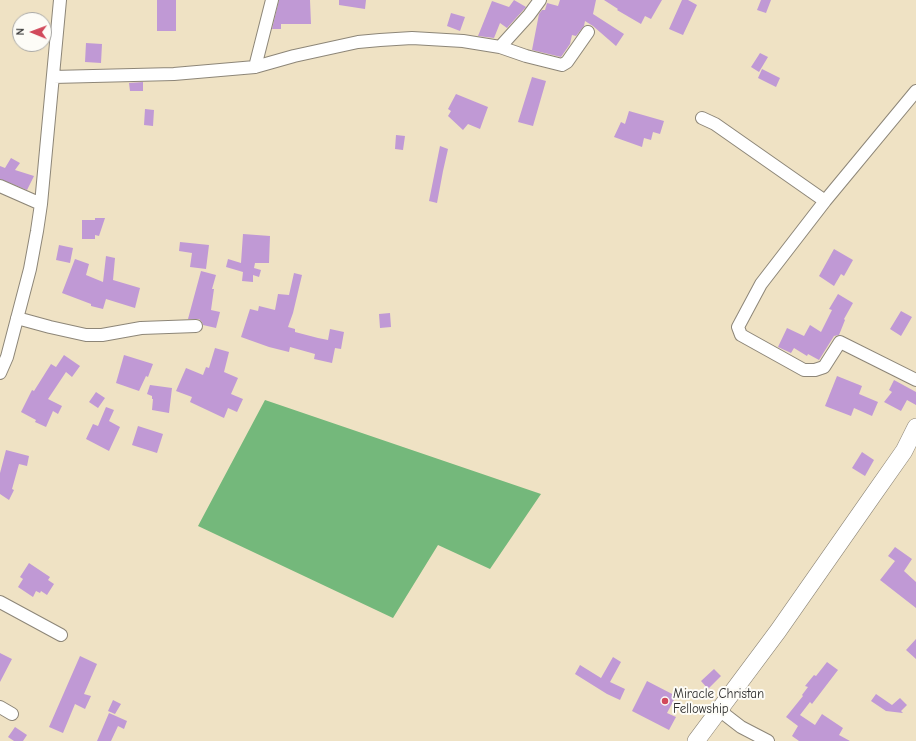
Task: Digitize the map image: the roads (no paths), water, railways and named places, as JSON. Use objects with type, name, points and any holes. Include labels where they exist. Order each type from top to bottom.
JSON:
[{"type":"street","points":[[0,373],[6,357],[30,269],[41,204],[60,0]]},
{"type":"street","points":[[255,67],[272,0]]},
{"type":"street","points":[[500,47],[529,15],[540,0]]},
{"type":"street","points":[[54,77],[174,74],[255,67],[294,56],[358,42],[412,38],[455,40],[500,47],[526,56],[562,65],[566,62],[588,32]]},
{"type":"street","points":[[916,91],[825,201],[761,284],[738,328],[741,335],[804,370],[816,370],[824,367],[840,342],[916,380]]},
{"type":"street","points":[[702,118],[715,124],[825,201]]},
{"type":"street","points":[[0,186],[41,204]]},
{"type":"street","points":[[17,318],[86,335],[141,328],[196,326]]},
{"type":"street","points":[[696,741],[778,631],[876,492],[904,452],[916,427]]},
{"type":"street","points":[[0,602],[61,635]]},
{"type":"street","points":[[0,707],[12,714]]},
{"type":"street","points":[[719,710],[742,726],[768,741]]},
{"type":"place","name":"Miracle Christan Fellowship","points":[[665,701]]}]
